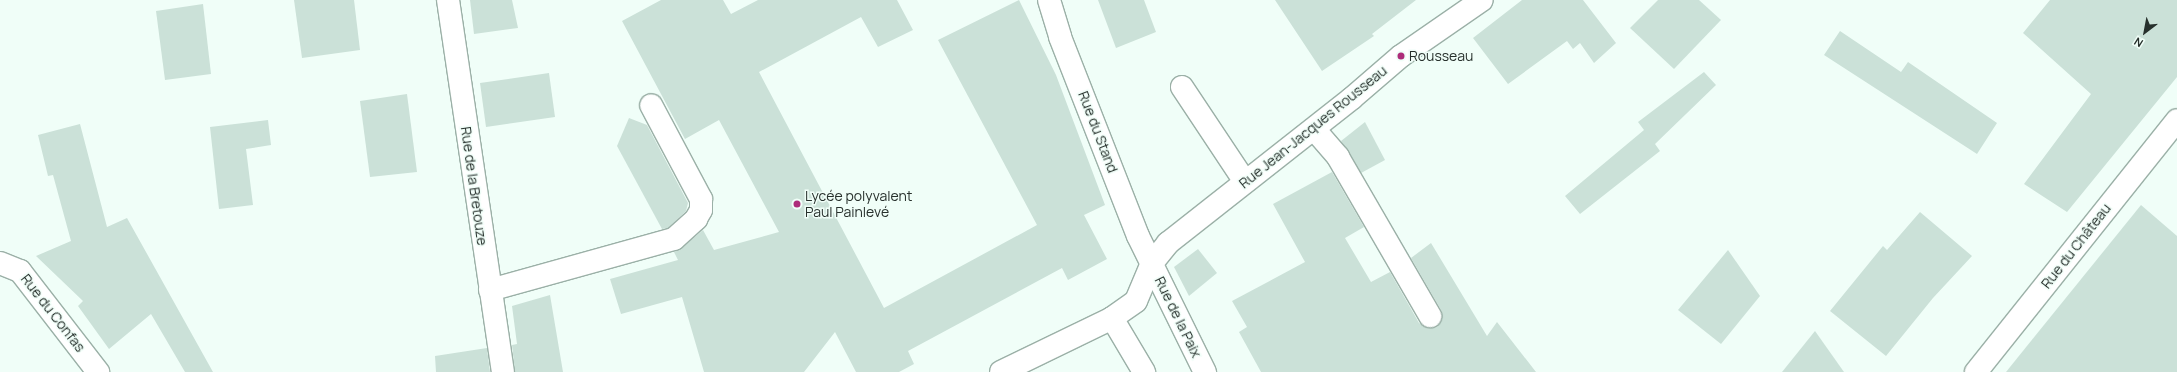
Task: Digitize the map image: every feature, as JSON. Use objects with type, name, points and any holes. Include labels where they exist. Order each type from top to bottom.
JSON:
[{"type":"street","name":"Rue de la Bretouze","points":[[448,0],[503,372]]},
{"type":"street","name":"Rue du Stand","points":[[1049,0],[1060,37],[1138,236],[1152,263]]},
{"type":"street","name":"Rue Jean-Jacques Rousseau","points":[[1001,372],[1112,318],[1136,301],[1152,263],[1168,243],[1314,129],[1401,56],[1471,3]]},
{"type":"street","points":[[1182,87],[1245,182]]},
{"type":"street","points":[[490,290],[674,239],[696,219],[701,210],[701,199],[651,105]]},
{"type":"street","name":"Rue du Château","points":[[1976,372],[2177,120]]},
{"type":"street","points":[[1314,129],[1338,157],[1430,316]]},
{"type":"street","name":"Rue du Confas","points":[[0,263],[20,271],[98,372]]},
{"type":"street","name":"Rue de la Paix","points":[[1152,263],[1205,372]]},
{"type":"street","points":[[1112,318],[1144,372]]},
{"type":"building","points":[[294,0],[354,0],[360,50],[302,58]]},
{"type":"building","points":[[470,0],[512,0],[518,28],[474,34]]},
{"type":"building","name":"Lycée polyvalent Paul Painlevé","points":[[661,0],[723,0],[731,14],[758,0],[897,0],[913,30],[878,47],[861,17],[759,72],[884,308],[1037,225],[938,40],[1019,0],[1056,75],[1105,205],[1084,215],[1107,259],[1068,280],[1062,268],[908,351],[914,364],[899,372],[856,372],[835,332],[804,372],[704,372],[682,297],[621,314],[610,279],[678,260],[674,252],[682,248],[703,230],[714,250],[779,232],[719,120],[685,139],[622,21]]},
{"type":"building","points":[[1098,0],[1144,0],[1156,32],[1116,48]]},
{"type":"building","points":[[1275,0],[1416,0],[1372,34],[1374,36],[1322,71]]},
{"type":"building","points":[[1522,0],[1583,0],[1616,43],[1594,63],[1580,43],[1573,49],[1567,41],[1508,84],[1473,38]]},
{"type":"building","points":[[1658,0],[1699,0],[1721,20],[1674,69],[1630,28]]},
{"type":"building","points":[[2050,0],[2177,0],[2177,77],[2067,212],[2024,184],[2091,94],[2023,33]]},
{"type":"building","points":[[203,4],[211,74],[165,80],[156,11]]},
{"type":"building","points":[[1840,31],[1901,72],[1908,62],[1997,123],[1977,154],[1824,55]]},
{"type":"building","points":[[1704,72],[1716,85],[1655,144],[1660,151],[1580,214],[1565,196],[1644,130],[1638,122]]},
{"type":"building","points":[[549,73],[555,117],[486,127],[480,83]]},
{"type":"building","points":[[407,94],[417,172],[370,177],[360,101]]},
{"type":"building","points":[[629,118],[647,125],[688,203],[686,211],[668,228],[662,229],[617,146]]},
{"type":"building","points":[[268,120],[271,145],[246,149],[253,205],[219,209],[210,127]]},
{"type":"building","points":[[1365,122],[1385,160],[1361,173],[1341,141]]},
{"type":"building","points":[[80,124],[107,227],[127,218],[213,372],[185,372],[151,314],[109,349],[78,306],[83,301],[36,256],[71,241],[53,175],[48,176],[38,135]]},
{"type":"building","points":[[1332,172],[1364,227],[1345,238],[1371,282],[1390,272],[1419,323],[1430,328],[1437,327],[1442,316],[1441,310],[1411,258],[1431,243],[1487,336],[1497,322],[1536,372],[1261,372],[1239,332],[1247,327],[1232,301],[1305,262],[1273,204]]},
{"type":"building","points":[[2141,205],[2177,236],[2177,372],[2006,372]]},
{"type":"building","points":[[1920,212],[1972,256],[1933,298],[1886,356],[1830,311],[1883,246],[1887,250]]},
{"type":"building","points":[[1198,249],[1217,273],[1189,296],[1174,267]]},
{"type":"building","points":[[1728,250],[1760,296],[1721,344],[1678,310]]},
{"type":"building","points":[[550,295],[563,372],[515,372],[512,345],[517,344],[512,306]]},
{"type":"building","points":[[1815,331],[1844,372],[1782,372]]},
{"type":"building","points":[[487,348],[490,372],[436,372],[435,356]]},
{"type":"place","name":"Rousseau","points":[[1401,56]]},
{"type":"place","name":"Lycée polyvalent Paul Painlevé","points":[[797,204]]}]
